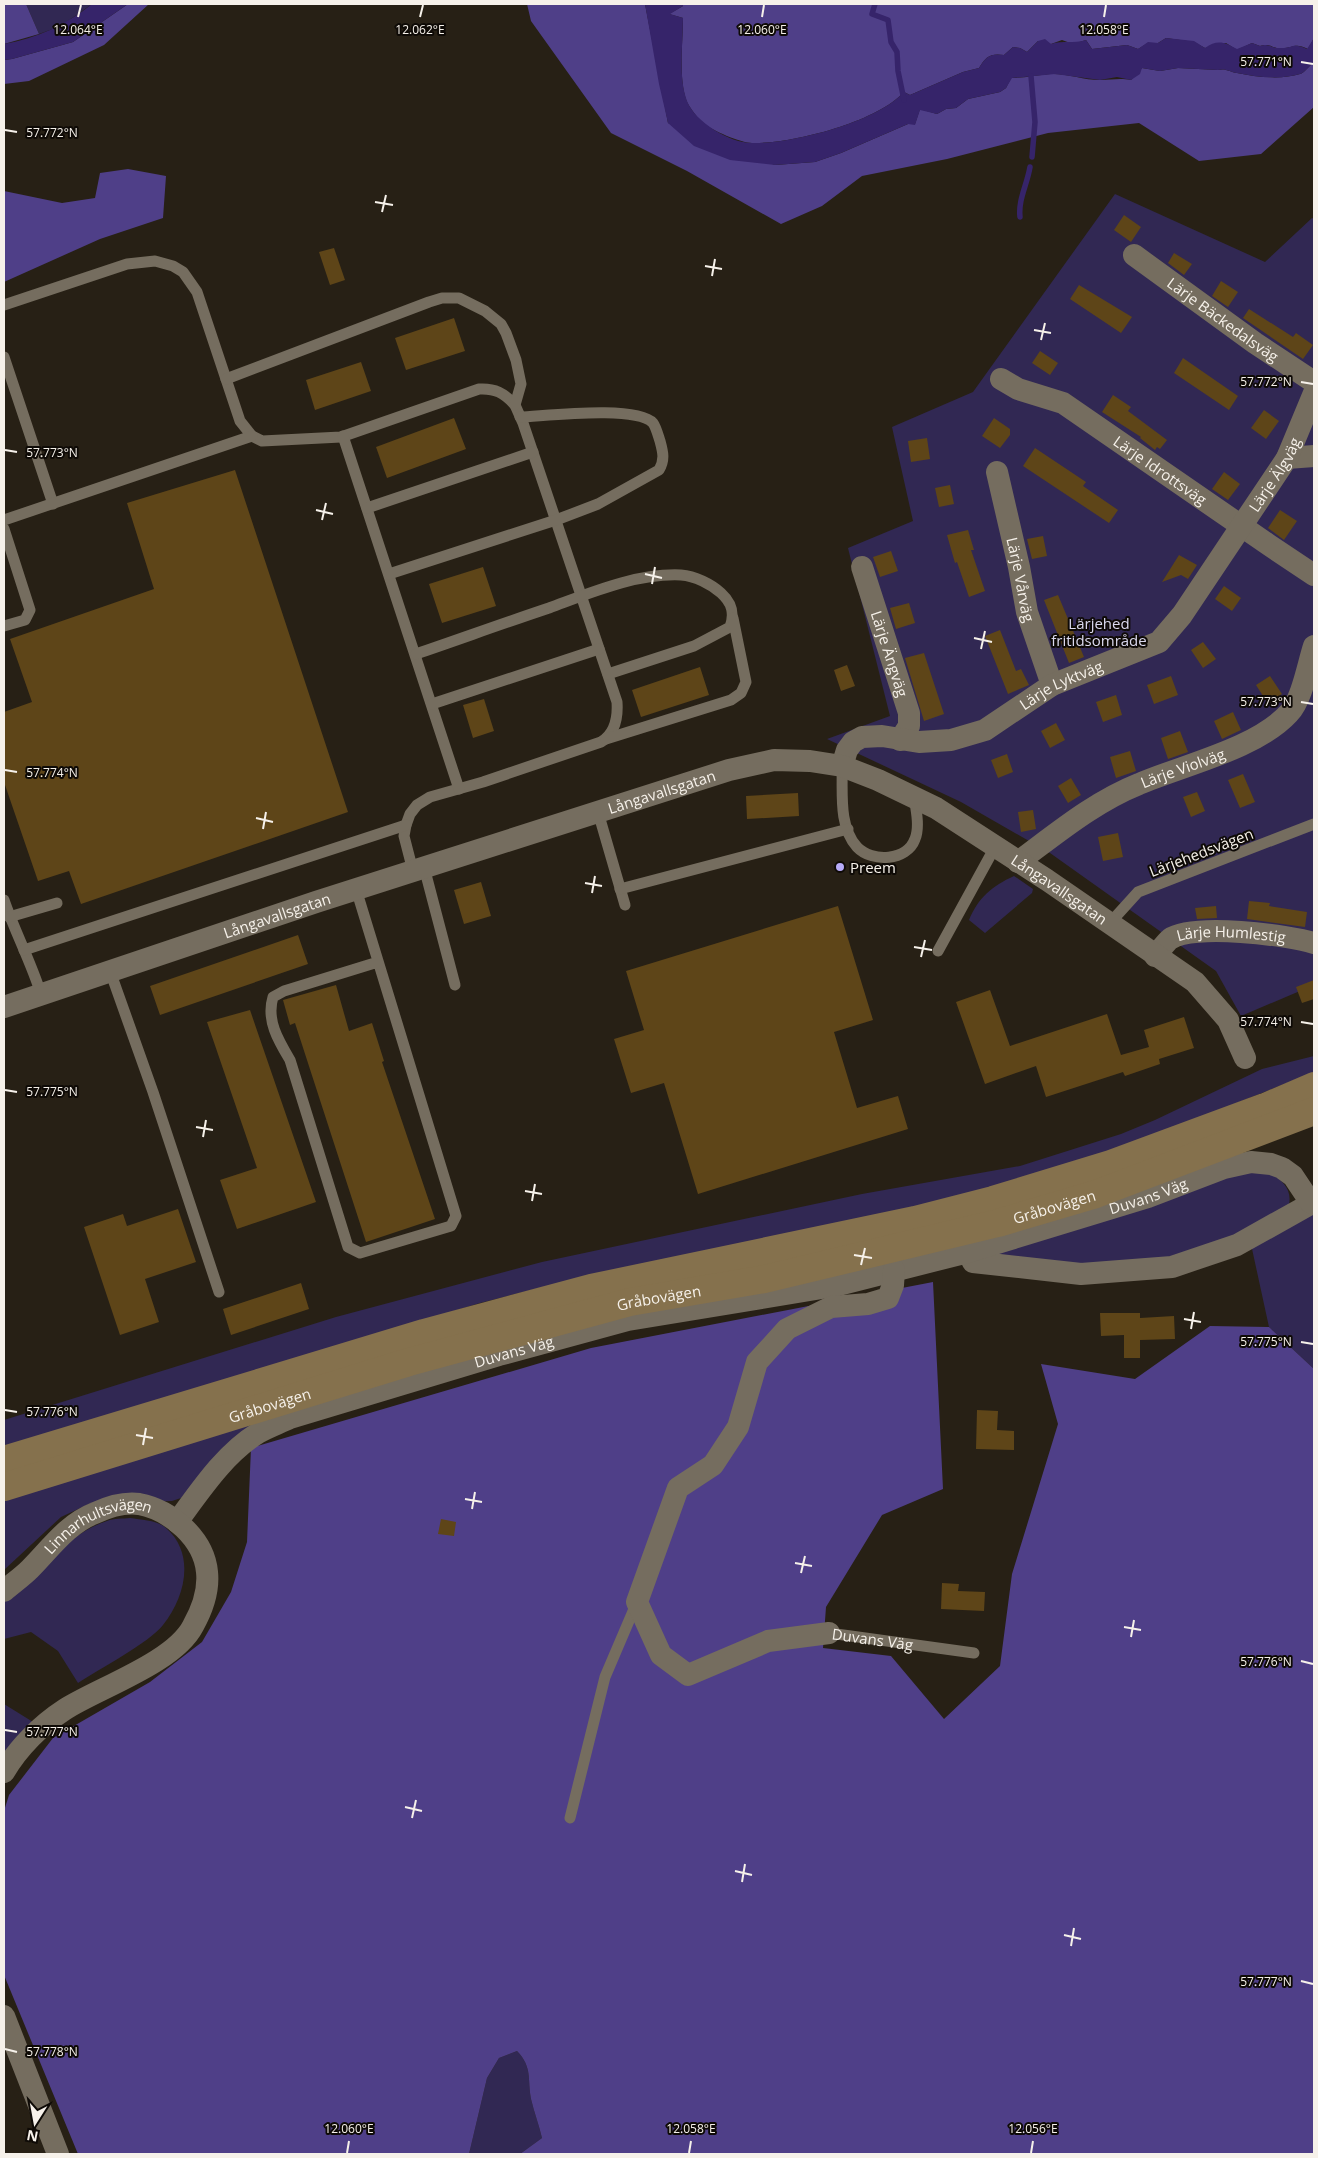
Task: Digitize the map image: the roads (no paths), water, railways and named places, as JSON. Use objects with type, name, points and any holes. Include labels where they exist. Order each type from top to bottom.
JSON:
[{"type":"main road","name":"Gråbovägen","points":[[4,1460],[424,1333],[590,1288],[915,1220],[993,1200],[1112,1164],[1265,1108],[1314,1086]]},
{"type":"main road","name":"Gråbovägen","points":[[4,1486],[408,1362],[630,1302],[765,1279],[998,1223],[1096,1194],[1314,1111]]},
{"type":"street","name":"Lärje Bäckedalsväg","points":[[1134,255],[1255,343],[1314,382]]},
{"type":"street","name":"Lärje Idrottsväg","points":[[1001,379],[1018,390],[1063,403],[1314,575]]},
{"type":"street","name":"Lärje Älgväg","points":[[1241,525],[1287,458],[1314,393]]},
{"type":"street","points":[[1287,458],[1314,456]]},
{"type":"street","name":"Lärje Vårväg","points":[[997,472],[1019,567],[1027,612],[1052,685]]},
{"type":"street","name":"Lärje Lyktväg","points":[[842,766],[847,750],[853,742],[862,737],[882,736],[920,742],[950,740],[985,730],[1052,685],[1159,642],[1182,615],[1241,525]]},
{"type":"street","name":"Lärje Ängväg","points":[[862,567],[909,713],[909,726],[900,740]]},
{"type":"street","name":"Lärje Violväg","points":[[1018,862],[1105,800],[1138,784],[1219,755],[1279,722],[1291,711],[1314,646]]},
{"type":"street","name":"Långavallsgatan","points":[[4,1007],[356,889],[729,770],[774,760],[810,761],[842,766],[936,808],[1195,982],[1228,1020],[1245,1058]]},
{"type":"street","name":"Lärje Humlestig","points":[[1155,956],[1171,938],[1187,933],[1224,931],[1264,934],[1314,943]]},
{"type":"street","name":"Duvans Väg","points":[[177,1522],[206,1483],[230,1457],[258,1434],[290,1418],[499,1355],[628,1320],[834,1286],[968,1252],[1148,1197],[1224,1168],[1251,1162],[1271,1164],[1282,1168],[1293,1176],[1313,1203],[1237,1245],[1172,1266],[1081,1274],[973,1262],[968,1252]]},
{"type":"street","points":[[637,1602],[678,1488],[713,1465],[738,1427],[757,1362],[787,1329],[832,1307],[868,1304],[888,1298],[893,1285],[894,1270]]},
{"type":"street","name":"Linnarhultsvägen","points":[[4,1591],[29,1570],[74,1524],[93,1513],[112,1506],[139,1504],[164,1514],[177,1522],[198,1546],[204,1559],[207,1573],[207,1588],[202,1608],[192,1629],[175,1647],[152,1664],[64,1710],[28,1740],[4,1772]]},
{"type":"street","name":"Duvans Väg","points":[[637,1602],[661,1656],[688,1675],[768,1641],[829,1633]]},
{"type":"street","points":[[6,2030],[58,2154]]},
{"type":"lane","points":[[4,305],[127,264],[142,261],[166,263],[183,272],[197,292],[240,421],[252,436],[262,442],[343,436],[479,389],[490,389],[503,393],[515,405],[533,452],[617,702],[618,714],[615,724],[606,739]]},
{"type":"lane","points":[[226,378],[429,302],[452,296],[485,311],[506,332],[521,384],[515,405]]},
{"type":"lane","points":[[4,357],[53,504]]},
{"type":"lane","points":[[389,574],[556,520],[598,504],[659,470],[664,458],[654,424],[645,418],[617,413],[520,417]]},
{"type":"lane","points":[[4,520],[252,436]]},
{"type":"lane","points":[[343,436],[459,789]]},
{"type":"lane","points":[[367,508],[533,452]]},
{"type":"lane","points":[[4,530],[30,610],[25,620],[4,626]]},
{"type":"lane","points":[[416,654],[582,596],[642,578],[682,575],[696,578],[718,590],[728,599],[733,610],[746,682],[741,693],[731,700],[606,739],[582,750],[430,797],[417,805],[410,814],[404,836],[419,869],[455,985]]},
{"type":"lane","points":[[608,674],[694,646],[730,627],[733,618]]},
{"type":"lane","points":[[432,704],[599,649]]},
{"type":"lane","points":[[842,766],[843,808],[848,829],[857,846],[866,854],[882,858],[895,857],[908,849],[916,839],[917,821],[914,797]]},
{"type":"lane","points":[[598,812],[625,905]]},
{"type":"lane","name":"Lärjehedsvägen","points":[[1109,924],[1138,892],[1314,824]]},
{"type":"lane","points":[[24,950],[406,825]]},
{"type":"lane","points":[[620,889],[848,829]]},
{"type":"lane","points":[[938,951],[996,847]]},
{"type":"lane","points":[[356,889],[456,1216],[451,1226],[360,1253],[348,1248],[290,1060],[278,1040],[270,1008],[273,997],[284,991],[378,962]]},
{"type":"lane","points":[[4,900],[41,994]]},
{"type":"lane","points":[[9,916],[58,903]]},
{"type":"lane","points":[[110,971],[153,1092],[219,1292]]},
{"type":"lane","points":[[570,1818],[605,1677],[637,1602]]},
{"type":"lane","name":"Duvans Väg","points":[[829,1633],[974,1653]]},
{"type":"waterway","points":[[875,4],[872,14],[888,20],[891,42],[897,52],[898,71],[904,100]]},
{"type":"waterway","points":[[1031,76],[1035,122],[1032,157]]},
{"type":"waterway","points":[[1020,217],[1021,198],[1030,167]]},
{"type":"place","name":"Preem","points":[[840,867]]},
{"type":"park label","name":"Lärjehed fritidsområde","points":[[1099,632]]}]
